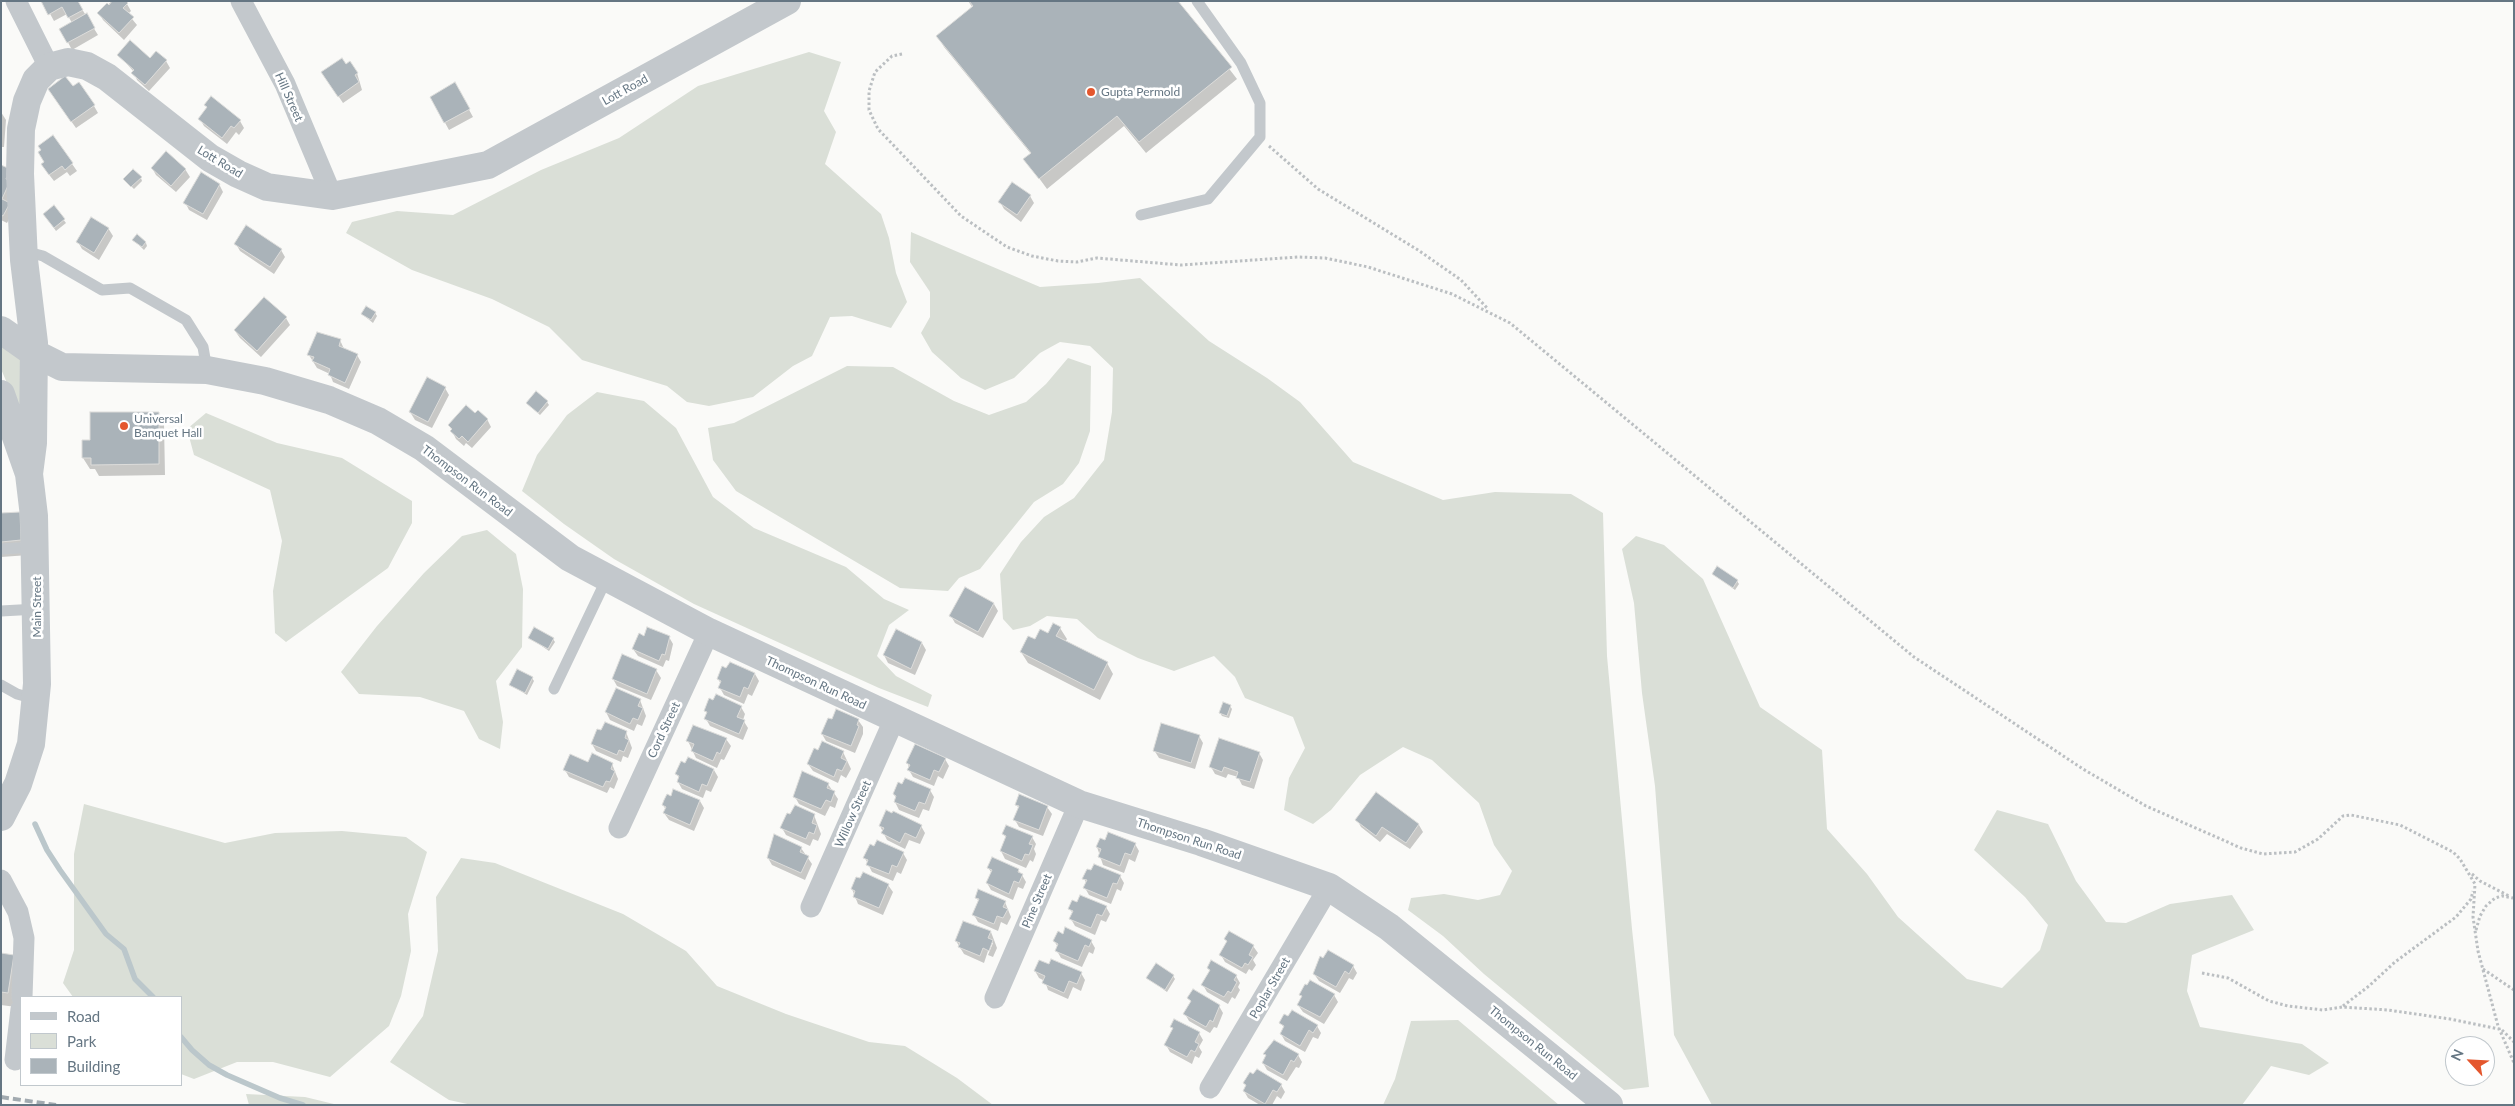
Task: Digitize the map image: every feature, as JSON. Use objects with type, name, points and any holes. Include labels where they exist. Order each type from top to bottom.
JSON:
[{"type":"street","points":[[16,1],[49,67],[36,80],[27,101],[21,129],[20,174],[24,251],[34,353],[33,442],[29,474]]},
{"type":"street","name":"Hill Street","points":[[241,1],[285,84],[332,196]]},
{"type":"street","name":"Lott Road","points":[[49,67],[68,62],[87,66],[107,78],[210,158],[238,174],[267,187],[332,196],[488,165],[787,1]]},
{"type":"street","name":"Thompson Run Road","points":[[1,330],[34,353],[62,367],[207,370],[265,381],[329,400],[378,421],[424,448],[570,558],[709,632],[894,720],[1079,804],[1201,842],[1329,887],[1388,927],[1609,1105]]},
{"type":"street","name":"Main Street","points":[[1,394],[29,474],[36,547],[37,609],[36,699],[31,744],[18,784],[1,817]]},
{"type":"street","name":"Cord Street","points":[[619,828],[709,632]]},
{"type":"street","name":"Willow Street","points":[[811,907],[894,720]]},
{"type":"street","name":"Pine Street","points":[[995,998],[1079,804]]},
{"type":"street","points":[[1,880],[18,912],[24,938],[22,996]]},
{"type":"street","name":"Poplar Street","points":[[1210,1088],[1329,887]]},
{"type":"street","points":[[14,1060],[20,1016]]},
{"type":"lane","points":[[1141,215],[1208,199],[1260,138],[1260,103],[1241,63],[1197,1]]},
{"type":"lane","points":[[24,251],[43,256],[102,290],[130,288],[186,320],[203,347],[207,370]]},
{"type":"lane","points":[[1,549],[36,547]]},
{"type":"lane","points":[[554,689],[606,578]]},
{"type":"lane","points":[[1,611],[37,609]]},
{"type":"lane","points":[[1,685],[17,694],[36,699]]},
{"type":"path","points":[[902,54],[892,56],[874,72],[869,91],[869,110],[878,129],[962,216],[1007,247],[1032,256],[1058,261],[1078,262],[1097,258],[1181,265],[1298,257],[1325,258],[1368,267],[1420,282],[1490,311],[1510,323],[1914,657],[2122,793],[2161,814],[2240,848],[2264,854],[2295,852],[2307,847],[2343,816],[2351,815],[2386,821],[2400,825],[2452,852],[2480,881],[2514,898]]},
{"type":"path","points":[[1260,138],[1318,188],[1418,250],[1461,280],[1490,311]]},
{"type":"path","points":[[2468,870],[2475,884],[2473,917],[2482,969],[2500,1030],[2514,1063]]},
{"type":"path","points":[[2342,1007],[2362,992],[2395,962],[2456,917],[2471,899],[2475,884]]},
{"type":"path","points":[[2476,939],[2477,925],[2486,906],[2495,898],[2514,898]]},
{"type":"path","points":[[2482,969],[2514,990]]},
{"type":"path","points":[[2202,973],[2228,978],[2269,1001],[2323,1010],[2342,1007],[2401,1012],[2500,1030]]},
{"type":"path","points":[[2498,1024],[2514,1042]]},
{"type":"green space","points":[[809,52],[841,62],[824,111],[836,132],[825,164],[881,214],[889,238],[896,273],[907,302],[891,328],[852,316],[830,317],[812,356],[793,366],[753,397],[709,406],[687,402],[667,386],[582,360],[549,327],[492,299],[412,270],[346,233],[352,222],[397,211],[453,215],[541,170],[619,138],[698,86]]},
{"type":"green space","points":[[911,232],[1040,287],[1140,278],[1209,341],[1267,378],[1300,402],[1353,462],[1443,500],[1495,492],[1571,494],[1603,513],[1607,656],[1632,929],[1649,1087],[1624,1090],[1484,974],[1443,936],[1408,910],[1411,898],[1444,894],[1478,900],[1500,895],[1512,871],[1494,845],[1479,803],[1432,760],[1403,747],[1360,775],[1331,810],[1313,824],[1284,810],[1289,778],[1305,748],[1293,717],[1245,698],[1235,677],[1214,656],[1174,671],[1138,658],[1098,638],[1077,619],[1047,616],[1030,626],[1013,630],[1003,619],[1000,574],[1021,542],[1044,517],[1074,498],[1104,460],[1112,412],[1113,368],[1090,346],[1060,342],[1040,353],[1014,378],[985,390],[961,378],[932,352],[921,333],[930,317],[930,292],[910,262]]},
{"type":"green space","points":[[1,344],[20,359],[23,411],[19,411],[1,369]]},
{"type":"green space","points":[[1068,358],[1091,366],[1090,431],[1079,463],[1063,484],[1034,502],[980,569],[959,578],[948,591],[900,588],[736,491],[713,460],[708,428],[734,423],[847,366],[893,367],[954,401],[989,415],[1026,402],[1046,384]]},
{"type":"green space","points":[[597,392],[644,401],[676,428],[713,497],[754,528],[846,567],[884,599],[909,610],[889,625],[877,656],[896,676],[932,695],[928,707],[879,688],[694,604],[614,559],[564,524],[522,491],[537,455],[567,415]]},
{"type":"green space","points":[[206,413],[277,443],[342,458],[412,501],[412,523],[388,568],[286,642],[275,633],[273,591],[282,541],[270,490],[194,455],[187,429]]},
{"type":"green space","points":[[487,530],[516,554],[523,589],[522,647],[496,681],[503,722],[500,749],[479,739],[464,711],[420,697],[359,694],[341,672],[377,626],[424,573],[462,536]]},
{"type":"green space","points":[[1636,536],[1664,545],[1703,579],[1760,707],[1822,750],[1827,829],[1867,874],[1898,917],[1967,979],[2002,988],[2040,950],[2048,925],[2025,897],[1974,850],[1997,810],[2048,824],[2076,881],[2106,922],[2126,923],[2170,904],[2232,895],[2254,930],[2192,955],[2187,991],[2200,1027],[2302,1044],[2329,1063],[2309,1075],[2271,1066],[2242,1105],[1712,1105],[1674,1035],[1655,786],[1642,693],[1634,603],[1622,549]]},
{"type":"green space","points":[[84,804],[225,843],[275,833],[342,831],[406,837],[427,852],[408,914],[411,951],[401,996],[389,1026],[330,1077],[273,1062],[237,1062],[194,1079],[182,1074],[182,996],[72,996],[63,983],[74,950],[74,854]]},
{"type":"green space","points":[[461,858],[495,863],[623,914],[686,951],[717,986],[786,1014],[869,1042],[905,1046],[957,1078],[993,1105],[472,1105],[449,1100],[390,1062],[423,1016],[438,951],[436,897]]},
{"type":"green space","points":[[1458,1020],[1559,1105],[1383,1105],[1395,1079],[1411,1021]]},
{"type":"green space","points":[[246,1094],[305,1097],[338,1105],[249,1105]]},
{"type":"building","points":[[41,1],[78,1],[83,10],[68,18],[62,7],[48,15]]},
{"type":"building","points":[[112,1],[126,1],[128,3],[123,8],[134,17],[119,33],[97,13],[107,3],[109,5]]},
{"type":"building","name":"Gupta Permold","points":[[969,1],[1178,1],[1232,67],[1139,142],[1117,116],[1039,179],[1023,159],[1031,153],[936,36],[973,6]]},
{"type":"building","points":[[87,13],[95,28],[67,43],[59,29]]},
{"type":"building","points":[[130,40],[150,58],[156,51],[167,60],[145,85],[131,73],[134,70],[117,55]]},
{"type":"building","points":[[342,58],[346,64],[350,61],[358,73],[355,75],[359,82],[338,97],[321,72]]},
{"type":"building","points":[[65,76],[73,86],[79,82],[95,105],[71,122],[48,89]]},
{"type":"building","points":[[455,82],[470,109],[444,123],[430,97]]},
{"type":"building","points":[[211,96],[241,120],[234,128],[231,126],[222,138],[198,119],[207,107],[204,105]]},
{"type":"building","points":[[53,135],[73,163],[65,170],[62,166],[49,175],[41,164],[44,162],[38,152],[41,150],[38,146]]},
{"type":"building","points":[[166,151],[186,169],[171,186],[151,168]]},
{"type":"building","points":[[1,165],[10,169],[6,179],[10,181],[2,199],[10,203],[3,216],[1,215]]},
{"type":"building","points":[[133,169],[142,177],[131,187],[123,179]]},
{"type":"building","points":[[201,172],[220,184],[203,214],[183,203]]},
{"type":"building","points":[[1012,182],[1031,195],[1017,215],[998,202]]},
{"type":"building","points":[[54,205],[65,219],[54,228],[43,214]]},
{"type":"building","points":[[91,217],[109,228],[94,253],[76,242]]},
{"type":"building","points":[[246,225],[282,249],[270,267],[234,244]]},
{"type":"building","points":[[137,234],[146,242],[142,247],[132,240]]},
{"type":"building","points":[[264,297],[287,317],[257,351],[234,330]]},
{"type":"building","points":[[366,306],[376,312],[371,320],[361,314]]},
{"type":"building","points":[[317,332],[341,339],[339,346],[358,354],[345,383],[328,375],[330,369],[312,361],[314,357],[307,355]]},
{"type":"building","points":[[427,377],[446,387],[428,422],[409,412]]},
{"type":"building","points":[[536,391],[548,401],[538,413],[526,403]]},
{"type":"building","points":[[466,405],[475,413],[478,410],[488,419],[468,442],[462,436],[459,439],[450,431],[452,429],[448,425]]},
{"type":"building","name":"Universal Banquet Hall","points":[[90,412],[159,412],[159,464],[91,465],[91,458],[82,458],[82,440],[90,440]]},
{"type":"building","points":[[20,512],[21,540],[1,542],[1,513]]},
{"type":"building","points":[[1717,566],[1738,580],[1733,588],[1712,574]]},
{"type":"building","points":[[965,587],[994,603],[978,632],[949,616]]},
{"type":"building","points":[[1053,623],[1061,627],[1056,636],[1108,662],[1094,690],[1020,652],[1028,636],[1035,639],[1040,629],[1048,633]]},
{"type":"building","points":[[534,627],[554,638],[548,649],[528,638]]},
{"type":"building","points":[[647,627],[670,636],[665,655],[662,654],[659,661],[632,649],[639,633],[644,636]]},
{"type":"building","points":[[896,629],[922,642],[911,669],[883,655]]},
{"type":"building","points":[[622,654],[657,669],[647,694],[612,679]]},
{"type":"building","points":[[730,662],[755,673],[748,689],[744,687],[740,697],[718,688],[721,681],[717,679],[722,666],[726,668]]},
{"type":"building","points":[[517,669],[533,677],[525,693],[509,685]]},
{"type":"building","points":[[616,688],[641,699],[638,706],[643,708],[638,720],[633,718],[630,724],[605,712]]},
{"type":"building","points":[[716,694],[742,706],[737,717],[745,720],[739,734],[704,719],[707,712],[704,711],[709,698],[713,700]]},
{"type":"building","points":[[1223,702],[1231,705],[1227,716],[1219,713]]},
{"type":"building","points":[[836,709],[859,719],[857,725],[859,726],[851,746],[821,734],[828,718],[832,719]]},
{"type":"building","points":[[605,722],[627,731],[625,738],[629,740],[624,752],[619,750],[617,755],[591,744],[597,729],[601,730]]},
{"type":"building","points":[[1161,723],[1200,735],[1191,763],[1153,751]]},
{"type":"building","points":[[693,725],[727,738],[720,754],[717,752],[713,761],[691,751],[694,744],[686,741]]},
{"type":"building","points":[[1219,738],[1260,752],[1250,782],[1236,778],[1238,772],[1224,767],[1222,772],[1209,767]]},
{"type":"building","points":[[822,741],[844,751],[841,758],[847,761],[842,771],[837,769],[834,777],[807,764],[814,748],[818,750]]},
{"type":"building","points":[[915,744],[946,758],[939,772],[934,770],[930,780],[907,770],[910,765],[906,763]]},
{"type":"building","points":[[592,753],[613,763],[611,769],[615,771],[610,782],[606,781],[603,787],[563,770],[570,754],[588,762]]},
{"type":"building","points":[[688,757],[714,769],[707,786],[702,784],[699,792],[677,782],[679,776],[675,774],[681,761],[685,763]]},
{"type":"building","points":[[802,771],[829,783],[827,788],[835,791],[831,802],[826,800],[821,809],[793,797]]},
{"type":"building","points":[[905,778],[931,789],[925,804],[919,802],[915,811],[894,802],[896,796],[893,794],[898,782],[902,784]]},
{"type":"building","points":[[673,789],[700,800],[690,825],[663,813],[666,807],[662,805],[664,800],[667,794],[671,796]]},
{"type":"building","points":[[1376,792],[1419,824],[1406,843],[1382,827],[1376,836],[1355,820]]},
{"type":"building","points":[[1019,794],[1048,806],[1039,830],[1013,820],[1019,806],[1015,805]]},
{"type":"building","points":[[795,805],[815,814],[812,823],[817,825],[814,834],[809,832],[806,839],[780,828],[787,813],[790,814]]},
{"type":"building","points":[[886,810],[892,813],[893,811],[922,825],[916,838],[905,833],[900,843],[881,833],[884,828],[879,826]]},
{"type":"building","points":[[1006,825],[1033,836],[1029,844],[1033,845],[1029,855],[1025,854],[1022,861],[1000,851],[1006,836],[1002,834]]},
{"type":"building","points":[[1108,832],[1136,843],[1131,855],[1125,853],[1120,866],[1098,857],[1101,849],[1096,847],[1100,838],[1105,840]]},
{"type":"building","points":[[774,834],[802,847],[800,852],[809,856],[801,873],[767,858]]},
{"type":"building","points":[[877,840],[904,852],[897,867],[892,865],[889,874],[866,865],[868,860],[863,858],[870,844],[874,846]]},
{"type":"building","points":[[992,857],[1019,869],[1018,872],[1023,874],[1019,883],[1014,881],[1009,894],[986,883],[992,870],[987,868]]},
{"type":"building","points":[[1094,864],[1121,875],[1117,884],[1113,883],[1107,898],[1083,888],[1087,880],[1082,879],[1087,869],[1091,870]]},
{"type":"building","points":[[863,872],[889,884],[879,908],[853,897],[855,891],[851,889],[856,877],[860,878]]},
{"type":"building","points":[[978,889],[1006,901],[1003,907],[1008,909],[1003,918],[997,916],[994,924],[972,915],[979,899],[975,898]]},
{"type":"building","points":[[1080,895],[1107,906],[1102,916],[1097,914],[1091,928],[1069,919],[1073,911],[1068,909],[1072,900],[1077,902]]},
{"type":"building","points":[[963,921],[991,931],[988,938],[993,940],[989,951],[983,948],[980,956],[958,947],[960,943],[955,941]]},
{"type":"building","points":[[1065,927],[1092,940],[1089,947],[1085,945],[1078,961],[1055,951],[1058,944],[1053,941],[1058,931],[1063,934]]},
{"type":"building","points":[[1229,931],[1254,945],[1249,955],[1253,957],[1248,965],[1245,963],[1242,968],[1219,955],[1227,941],[1224,939]]},
{"type":"building","points":[[1328,950],[1354,965],[1349,974],[1345,971],[1336,987],[1313,974],[1320,956],[1323,958]]},
{"type":"building","points":[[1,953],[14,955],[8,993],[1,992]]},
{"type":"building","points":[[1051,959],[1082,972],[1077,984],[1069,981],[1064,993],[1042,983],[1045,976],[1034,971],[1039,960],[1049,964]]},
{"type":"building","points":[[1211,960],[1237,975],[1234,980],[1237,982],[1231,993],[1228,991],[1224,997],[1201,985],[1210,970],[1207,968]]},
{"type":"building","points":[[1156,963],[1174,975],[1165,990],[1146,978]]},
{"type":"building","points":[[1310,980],[1335,994],[1320,1017],[1297,1005],[1302,996],[1299,995],[1305,984],[1307,985]]},
{"type":"building","points":[[1193,989],[1220,1005],[1213,1022],[1210,1020],[1206,1027],[1183,1014],[1191,1001],[1187,998]]},
{"type":"building","points":[[1292,1010],[1318,1025],[1313,1033],[1309,1030],[1300,1046],[1280,1034],[1284,1026],[1279,1023],[1284,1014],[1288,1016]]},
{"type":"building","points":[[1174,1019],[1200,1032],[1195,1042],[1199,1044],[1195,1052],[1191,1050],[1187,1057],[1164,1045],[1173,1028],[1170,1027]]},
{"type":"building","points":[[1274,1040],[1299,1054],[1294,1062],[1291,1060],[1283,1075],[1262,1063],[1266,1055],[1263,1054]]},
{"type":"building","points":[[1257,1069],[1282,1084],[1277,1092],[1273,1090],[1265,1104],[1243,1091],[1246,1085],[1243,1083],[1250,1072],[1253,1074]]},
{"type":"waterway","points":[[35,824],[47,850],[60,870],[106,934],[124,949],[135,979],[152,996]]},
{"type":"waterway","points":[[182,1038],[209,1065],[227,1075],[280,1098],[303,1105]]},
{"type":"railway","points":[[1,1097],[56,1105]]},
{"type":"place","name":"Gupta Permold","points":[[1091,92]]},
{"type":"place","name":"Universal Banquet Hall","points":[[124,426]]}]
